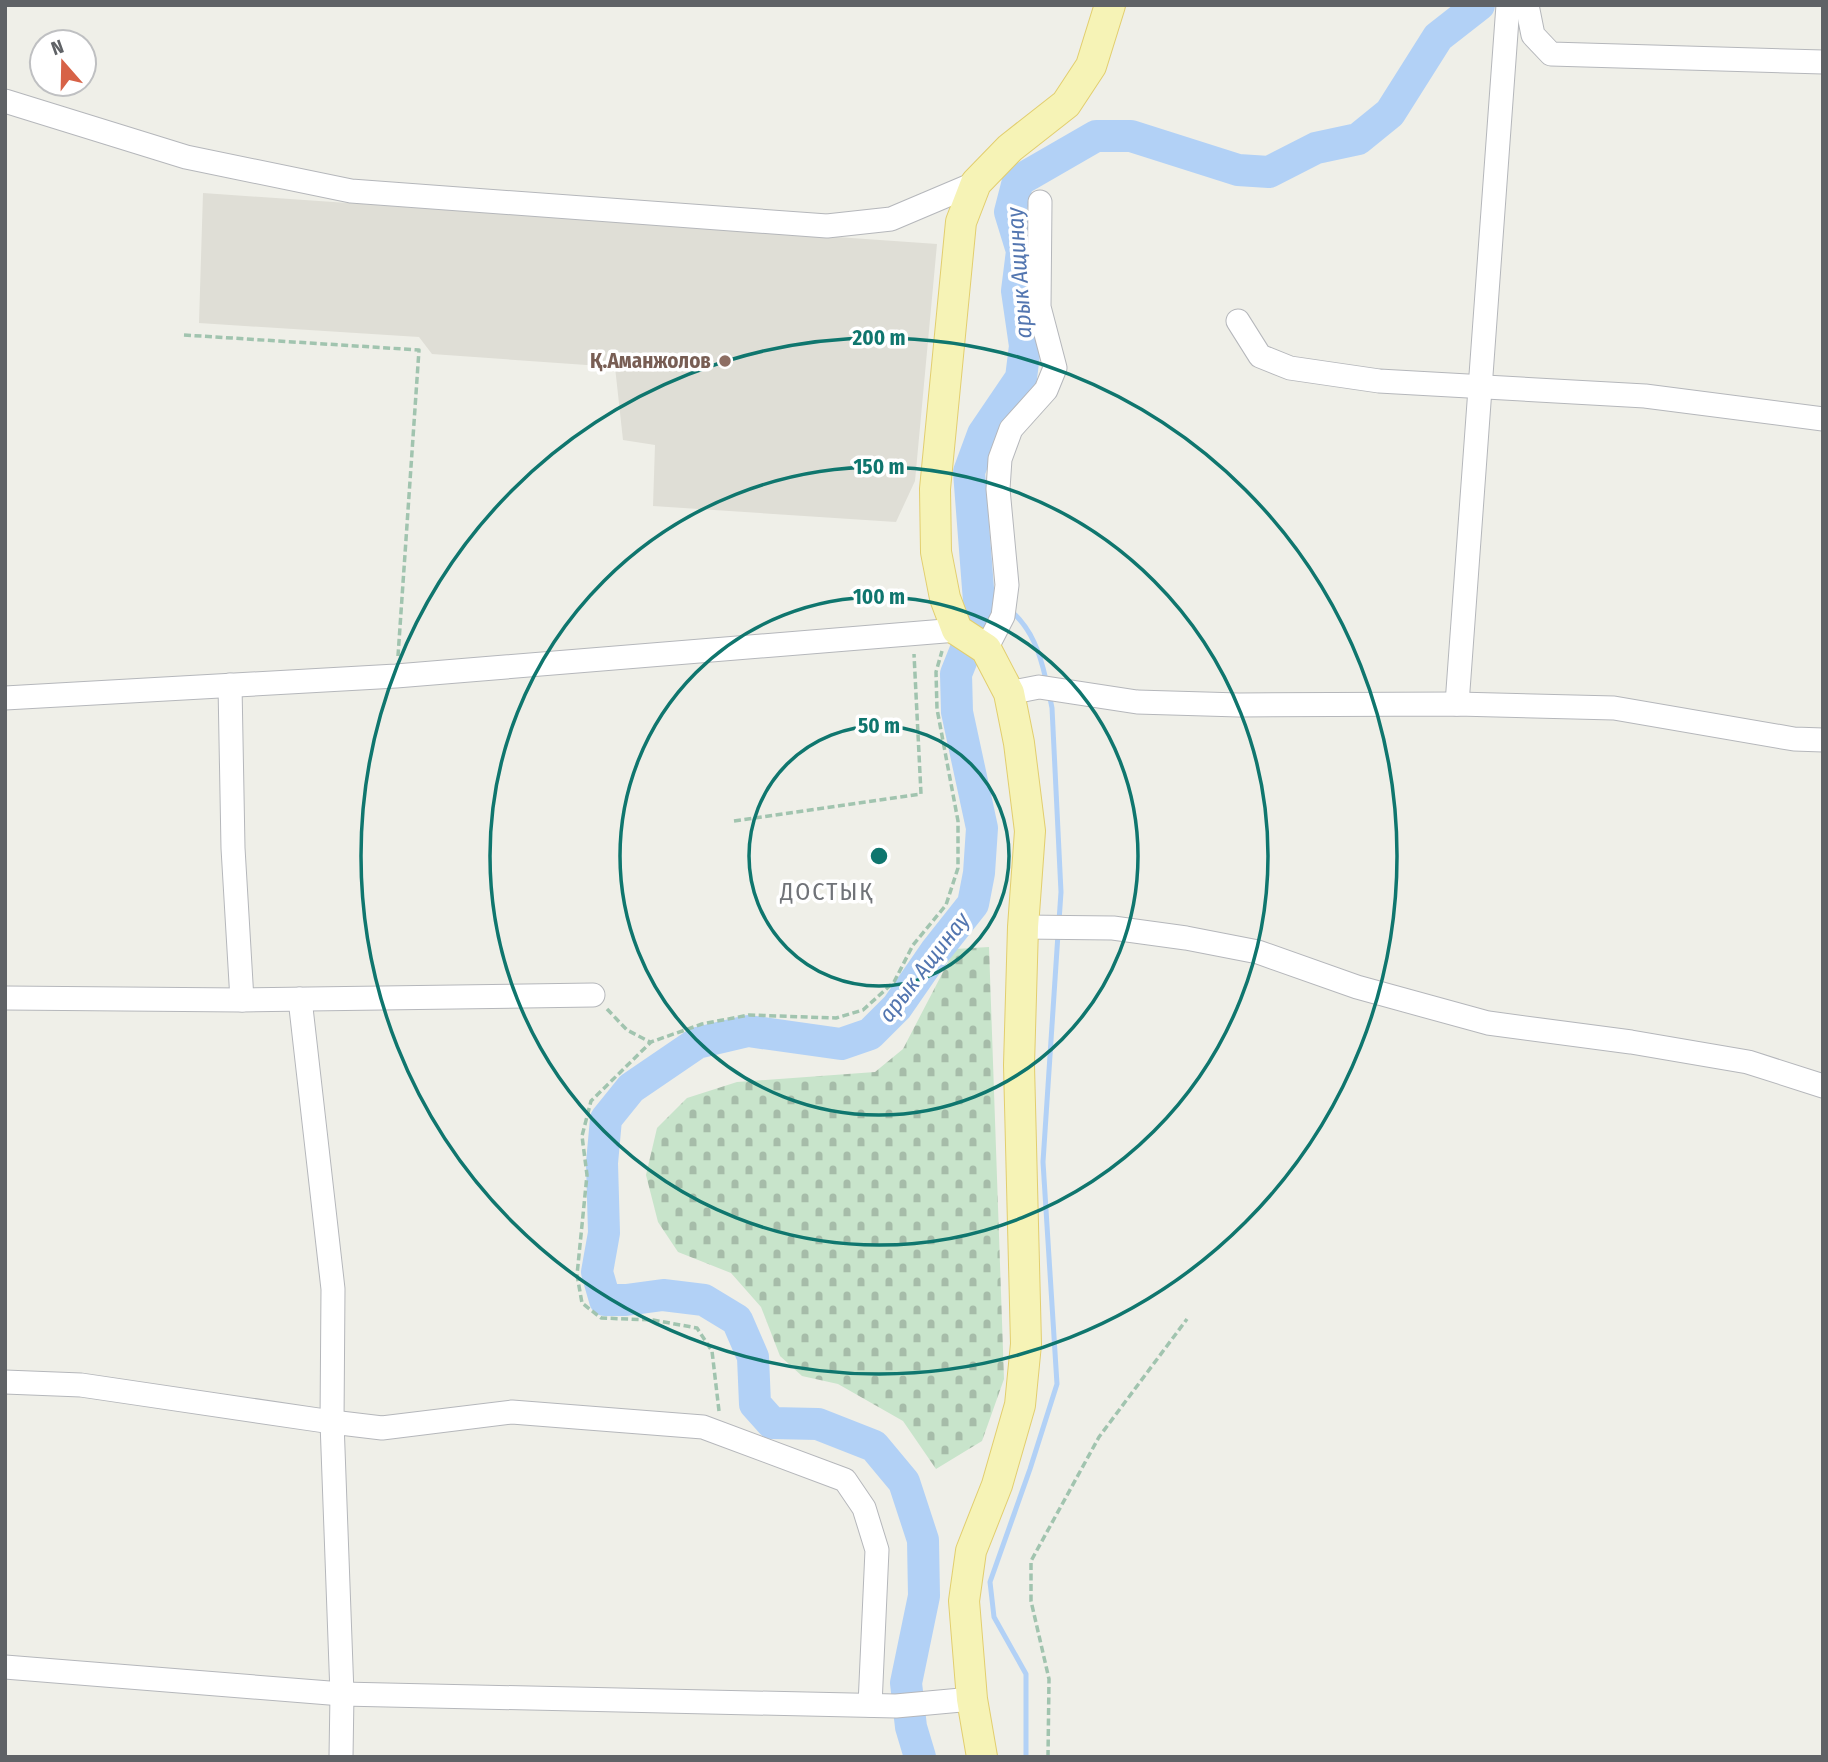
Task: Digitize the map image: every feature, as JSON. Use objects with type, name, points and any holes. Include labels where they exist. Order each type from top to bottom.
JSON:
[{"type":"main road","points":[[982,1757],[972,1699],[964,1601],[971,1551],[997,1485],[1020,1405],[1026,1344],[1019,1065],[1023,927],[1030,831],[1019,743],[1009,693],[986,649],[957,630],[945,598],[936,552],[935,489],[961,222],[976,183],[1010,148],[1066,104],[1091,66],[1110,5]]},
{"type":"street","points":[[1457,704],[1508,5]]},
{"type":"street","points":[[1527,5],[1533,35],[1550,54],[1823,62]]},
{"type":"street","points":[[5,101],[186,156],[351,191],[827,226],[891,219],[976,183]]},
{"type":"street","points":[[986,649],[1003,616],[1007,585],[998,489],[1000,459],[1011,429],[1046,390],[1055,368],[1039,307],[1040,202]]},
{"type":"street","points":[[1238,321],[1260,356],[1290,368],[1379,381],[1645,396],[1823,419]]},
{"type":"street","points":[[5,698],[397,676],[957,630]]},
{"type":"street","points":[[230,685],[233,848],[242,1000]]},
{"type":"street","points":[[1009,693],[1039,687],[1137,702],[1614,708],[1794,739],[1823,740]]},
{"type":"street","points":[[1023,927],[1113,928],[1198,940],[1258,952],[1357,987],[1488,1023],[1631,1042],[1748,1062],[1823,1086]]},
{"type":"street","points":[[5,998],[242,1000],[593,995]]},
{"type":"street","points":[[300,999],[333,1289],[332,1422],[342,1694],[341,1757]]},
{"type":"street","points":[[5,1382],[81,1385],[382,1428],[512,1412],[703,1427],[722,1434],[845,1480],[864,1508],[877,1550],[870,1705]]},
{"type":"street","points":[[5,1667],[342,1694],[896,1706],[972,1699]]},
{"type":"path","points":[[184,335],[419,350],[397,676]]},
{"type":"path","points":[[722,1434],[712,1351],[697,1328],[653,1321],[601,1318],[582,1303],[577,1275],[587,1175],[582,1136],[591,1101],[651,1042],[702,1024],[749,1015],[836,1018],[863,1010],[894,982],[913,945],[946,905],[958,868],[958,821],[937,709],[936,672],[942,651],[957,630]]},
{"type":"path","points":[[734,821],[921,794],[913,634]]},
{"type":"path","points":[[593,995],[627,1030],[651,1042]]},
{"type":"path","points":[[1048,1757],[1049,1679],[1031,1601],[1031,1561],[1099,1437],[1187,1320]]},
{"type":"shaded area","name":"Қ.Аманжолов","points":[[203,193],[937,244],[915,481],[896,522],[653,506],[655,445],[623,440],[615,367],[432,354],[419,337],[199,323]]},
{"type":"green space","points":[[989,947],[1004,1379],[982,1441],[936,1469],[903,1421],[838,1384],[802,1376],[780,1356],[761,1307],[731,1273],[678,1252],[658,1222],[646,1175],[657,1128],[687,1098],[737,1082],[875,1072],[903,1049],[955,949]]},
{"type":"waterway","name":"арык Ащинау","points":[[920,1757],[911,1727],[906,1683],[924,1596],[923,1540],[904,1482],[874,1446],[818,1424],[772,1423],[755,1404],[753,1357],[737,1320],[704,1300],[663,1295],[605,1300],[597,1272],[604,1233],[602,1163],[606,1119],[631,1088],[697,1043],[748,1031],[841,1044],[870,1034],[897,1007],[973,904],[979,873],[982,828],[957,712],[956,674],[980,614],[969,472],[983,434],[1021,378],[1025,346],[1017,291],[1022,251],[1010,212],[1018,181],[1096,136],[1131,136],[1238,170],[1269,172],[1316,148],[1358,139],[1390,113],[1438,37],[1479,5]]},
{"type":"waterway","points":[[977,579],[998,598]]},
{"type":"waterway","points":[[1010,610],[1018,617],[1034,642],[1046,680]]},
{"type":"waterway","points":[[1049,693],[1061,892],[1059,921]]},
{"type":"waterway","points":[[1026,1757],[1026,1674],[994,1617],[990,1582],[1057,1384],[1043,1162],[1058,934]]},
{"type":"place","name":"Қ.Аманжолов","points":[[725,361]]},
{"type":"district","name":"ДОСТЫҚ","points":[[827,892]]}]
